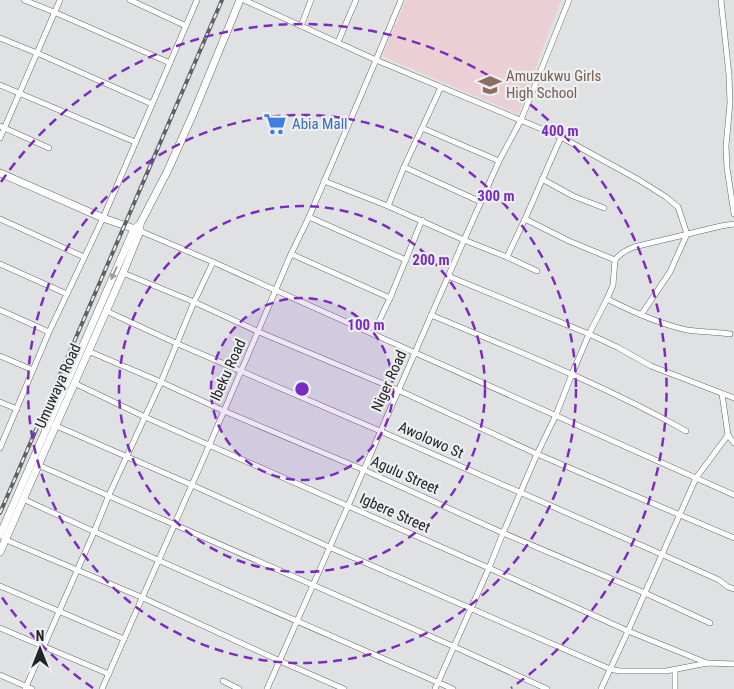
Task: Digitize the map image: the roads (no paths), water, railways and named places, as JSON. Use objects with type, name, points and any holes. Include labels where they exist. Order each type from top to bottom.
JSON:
[{"type":"street","points":[[24,0],[170,64]]},
{"type":"street","points":[[0,138],[2,127],[20,93],[60,0]]},
{"type":"street","points":[[130,0],[186,26]]},
{"type":"street","points":[[0,447],[49,332],[103,218],[197,0]]},
{"type":"street","points":[[138,228],[171,162],[242,0],[440,88],[561,138],[639,180],[666,197],[678,207],[687,234],[670,272],[641,315]]},
{"type":"street","points":[[301,26],[311,0]]},
{"type":"street","points":[[338,42],[356,0]]},
{"type":"street","name":"Ibeku Road","points":[[102,689],[309,216],[401,0]]},
{"type":"street","name":"Niger Road","points":[[267,689],[499,161],[521,120],[569,0]]},
{"type":"street","points":[[721,0],[729,75],[730,103],[726,146],[727,168],[734,214]]},
{"type":"street","points":[[0,38],[152,104]]},
{"type":"street","points":[[0,85],[135,142]]},
{"type":"street","points":[[388,206],[440,88]]},
{"type":"street","points":[[2,127],[49,148]]},
{"type":"street","points":[[422,128],[499,161]]},
{"type":"street","points":[[507,257],[561,138]]},
{"type":"street","points":[[404,167],[481,202]]},
{"type":"street","points":[[0,173],[103,218],[125,226],[138,228],[734,495]]},
{"type":"street","points":[[542,179],[573,196],[604,208]]},
{"type":"street","points":[[324,181],[422,220],[537,272]]},
{"type":"street","points":[[309,216],[406,260]]},
{"type":"street","points":[[0,219],[84,257]]},
{"type":"street","points":[[525,219],[569,241],[615,260]]},
{"type":"street","points":[[373,334],[422,220]]},
{"type":"street","points":[[435,689],[472,608],[537,454],[556,415],[589,334],[607,298],[612,285],[615,260],[624,251],[629,249],[734,224]]},
{"type":"street","name":"Umuwaya Road","points":[[2,537],[23,499],[52,424],[74,383],[123,273],[138,228]]},
{"type":"street","name":"Umuwaya Road","points":[[0,552],[2,537],[138,228]]},
{"type":"street","points":[[291,254],[390,298]]},
{"type":"street","points":[[26,688],[213,262]]},
{"type":"street","points":[[0,264],[67,294]]},
{"type":"street","points":[[123,273],[398,390],[537,454],[734,538]]},
{"type":"street","points":[[448,276],[589,334],[651,366],[734,398]]},
{"type":"street","points":[[607,298],[662,323],[688,330],[730,334]]},
{"type":"street","points":[[0,310],[49,332]]},
{"type":"street","name":"Awolowo St","points":[[106,311],[241,372],[521,492],[719,580],[734,589]]},
{"type":"street","points":[[431,316],[572,374],[686,431]]},
{"type":"street","name":"Agulu Street","points":[[88,351],[364,470],[710,623]]},
{"type":"street","points":[[0,356],[33,370]]},
{"type":"street","name":"Igbere Street","points":[[74,383],[145,418],[489,568],[628,631],[708,663]]},
{"type":"street","points":[[722,394],[728,435],[734,443]]},
{"type":"street","points":[[0,402],[17,409]]},
{"type":"street","points":[[52,424],[610,669],[619,671],[675,670],[708,663],[734,664]]},
{"type":"street","points":[[601,689],[696,478],[728,435]]},
{"type":"street","points":[[38,464],[548,689]]},
{"type":"street","points":[[23,499],[158,561],[298,620],[453,689]]},
{"type":"street","points":[[2,537],[142,597],[344,689]]},
{"type":"street","points":[[0,586],[124,639]]},
{"type":"street","points":[[0,628],[108,674]]},
{"type":"street","points":[[675,670],[675,689]]},
{"type":"street","points":[[0,675],[32,689]]},
{"type":"street","points":[[223,681],[239,689]]},
{"type":"railway","points":[[0,513],[222,0]]},
{"type":"place","name":"Amuzukwu Girls High School","points":[[490,85]]},
{"type":"place","name":"Abia Mall","points":[[275,124]]}]
